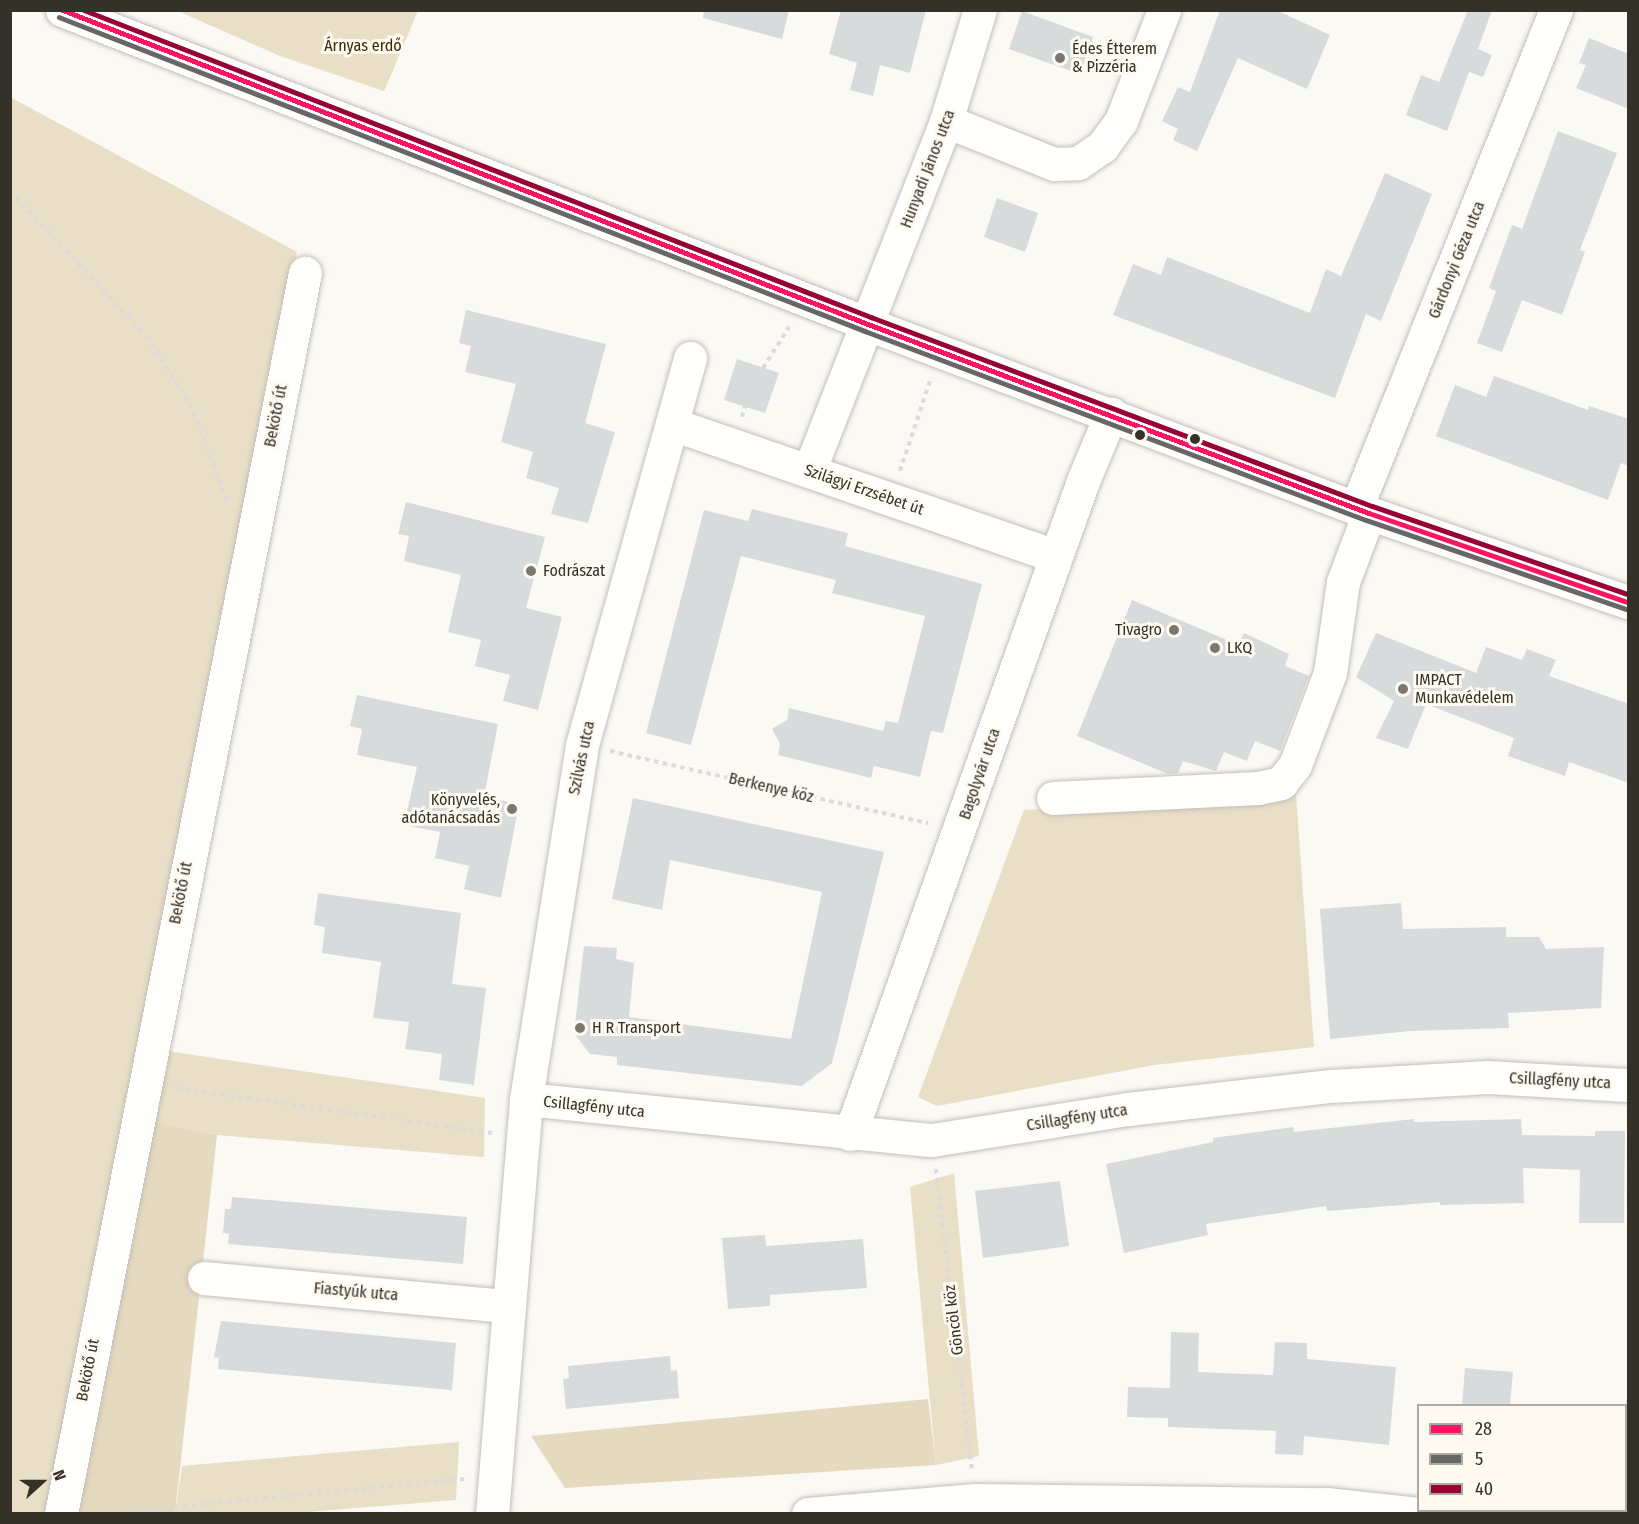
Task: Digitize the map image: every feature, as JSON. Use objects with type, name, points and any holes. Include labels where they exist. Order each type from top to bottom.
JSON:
[{"type":"street","points":[[62,10],[868,324],[1363,511],[1629,602]]},
{"type":"street","name":"Hunyadi János utca","points":[[809,471],[946,121],[980,10]]},
{"type":"street","points":[[946,121],[1054,164],[1078,163],[1102,147],[1120,121],[1164,10]]},
{"type":"street","name":"Gárdonyi Géza utca","points":[[1053,798],[1258,788],[1281,783],[1295,765],[1330,673],[1343,582],[1363,511],[1556,10]]},
{"type":"street","name":"Bekötő út","points":[[61,1514],[142,1087],[305,273]]},
{"type":"street","name":"Szilvás utca","points":[[525,1115],[582,745],[690,358]]},
{"type":"street","name":"Bagolyvár utca","points":[[850,1134],[961,830],[1056,556],[1111,414]]},
{"type":"street","name":"Szilágyi Erzsébet út","points":[[672,424],[1056,556]]},
{"type":"street","name":"Csillagfény utca","points":[[525,1115],[932,1140],[1128,1109],[1331,1086],[1488,1077],[1629,1085]]},
{"type":"street","points":[[492,1514],[492,1476],[525,1115]]},
{"type":"street","name":"Fiastyúk utca","points":[[204,1278],[507,1306]]},
{"type":"street","points":[[808,1514],[975,1500],[1326,1504],[1420,1514]]},
{"type":"path","points":[[10,191],[27,214],[146,336],[190,404],[229,506]]},
{"type":"path","points":[[763,368],[789,326]]},
{"type":"path","points":[[891,500],[932,378]]},
{"type":"path","name":"Berkenye köz","points":[[582,745],[961,830]]},
{"type":"path","points":[[142,1087],[199,1089],[223,1096],[490,1133],[525,1115]]},
{"type":"path","name":"Göncöl köz","points":[[932,1140],[975,1500]]},
{"type":"path","points":[[1627,1439],[1629,1400]]},
{"type":"path","points":[[102,1514],[492,1476]]},
{"type":"green space","name":"Árnyas erdő","points":[[418,10],[384,91],[280,56],[178,11]]},
{"type":"green space","points":[[10,97],[297,252],[47,1514],[10,1513]]},
{"type":"green space","points":[[1296,794],[1314,1047],[1154,1065],[937,1106],[918,1097],[1024,810]]},
{"type":"green space","points":[[166,1051],[485,1098],[484,1157],[217,1135],[151,1121]]},
{"type":"green space","points":[[954,1173],[979,1456],[936,1465],[910,1187]]},
{"type":"green space","points":[[459,1442],[456,1500],[294,1513],[175,1514],[182,1466]]},
{"type":"shaded area","points":[[151,1121],[217,1135],[175,1513],[75,1514]]},
{"type":"shaded area","points":[[928,1399],[936,1465],[565,1488],[531,1436]]},
{"type":"building","points":[[704,10],[789,10],[782,39],[703,18]]},
{"type":"building","points":[[841,10],[926,10],[910,73],[880,65],[873,96],[850,90],[857,63],[829,54]]},
{"type":"building","points":[[1220,10],[1276,10],[1330,35],[1307,89],[1238,58],[1197,151],[1173,140],[1178,129],[1162,121],[1178,87],[1190,92]]},
{"type":"building","points":[[1468,10],[1492,10],[1478,49],[1492,55],[1483,77],[1469,72],[1447,131],[1406,115],[1421,75],[1439,82]]},
{"type":"building","name":"Édes Étterem & Pizzéria","points":[[1022,11],[1093,37],[1080,74],[1009,49]]},
{"type":"building","points":[[1589,38],[1629,54],[1629,109],[1576,88],[1586,65],[1579,63]]},
{"type":"building","points":[[1558,131],[1617,153],[1580,250],[1585,252],[1562,315],[1522,300],[1502,352],[1477,343],[1496,291],[1489,288],[1512,225],[1522,229]]},
{"type":"building","points":[[1385,173],[1432,194],[1381,321],[1366,314],[1335,398],[1113,315],[1133,264],[1161,275],[1167,257],[1310,313],[1326,269],[1341,276]]},
{"type":"building","points":[[997,198],[1038,213],[1025,252],[984,237]]},
{"type":"building","points":[[466,310],[606,344],[585,423],[615,432],[588,523],[551,514],[559,488],[526,478],[533,452],[501,442],[516,384],[465,372],[471,346],[459,343]]},
{"type":"building","points":[[737,359],[779,373],[765,413],[724,400]]},
{"type":"building","points":[[1494,376],[1588,410],[1589,406],[1629,419],[1629,466],[1621,463],[1608,500],[1436,436],[1455,385],[1486,397]]},
{"type":"building","points":[[406,502],[545,537],[526,608],[562,617],[538,710],[503,701],[510,675],[475,666],[481,640],[448,632],[461,575],[404,561],[409,536],[398,534]]},
{"type":"building","points":[[752,509],[848,533],[845,546],[982,584],[943,733],[931,731],[920,777],[874,766],[871,778],[778,755],[780,744],[772,729],[787,720],[789,708],[883,731],[886,721],[898,723],[925,616],[832,593],[836,580],[741,556],[691,745],[646,733],[704,510],[748,521]]},
{"type":"building","points":[[1132,600],[1239,645],[1244,633],[1289,654],[1285,666],[1309,676],[1280,751],[1255,741],[1247,761],[1224,752],[1216,771],[1183,761],[1178,773],[1168,774],[1077,736]]},
{"type":"building","points":[[1376,633],[1476,673],[1486,647],[1522,660],[1527,649],[1556,660],[1549,676],[1629,704],[1629,783],[1569,762],[1565,776],[1508,756],[1514,738],[1426,704],[1408,749],[1376,738],[1394,701],[1356,677]]},
{"type":"building","points":[[357,695],[498,724],[484,797],[519,804],[501,898],[464,889],[469,866],[435,858],[440,832],[404,825],[417,767],[357,755],[362,729],[350,726]]},
{"type":"building","points":[[633,798],[884,852],[832,1063],[802,1086],[617,1065],[617,1057],[590,1054],[574,1033],[584,946],[617,948],[616,959],[634,963],[629,1017],[791,1039],[822,892],[670,860],[662,910],[612,899]]},
{"type":"building","points":[[318,893],[461,913],[452,984],[486,988],[474,1085],[439,1080],[442,1054],[405,1049],[409,1022],[373,1018],[381,962],[322,953],[325,927],[314,925]]},
{"type":"building","points":[[1401,903],[1403,929],[1506,927],[1506,937],[1539,937],[1546,949],[1604,947],[1601,1008],[1508,1013],[1509,1028],[1411,1031],[1330,1039],[1320,909]]},
{"type":"building","points":[[1414,1119],[1414,1122],[1521,1119],[1522,1135],[1595,1136],[1595,1131],[1625,1131],[1624,1223],[1579,1223],[1580,1170],[1523,1168],[1524,1203],[1440,1205],[1440,1202],[1327,1211],[1326,1206],[1206,1224],[1208,1235],[1124,1253],[1106,1164],[1213,1142],[1213,1138],[1293,1127],[1294,1132]]},
{"type":"building","points":[[1060,1181],[1069,1246],[983,1258],[975,1191]]},
{"type":"building","points":[[232,1197],[467,1217],[463,1264],[228,1244],[229,1234],[223,1233],[225,1209],[231,1209]]},
{"type":"building","points":[[765,1235],[766,1246],[863,1239],[867,1288],[770,1295],[770,1306],[728,1309],[722,1238]]},
{"type":"building","points":[[221,1321],[456,1343],[452,1390],[218,1369],[219,1358],[214,1357]]},
{"type":"building","points":[[1171,1332],[1199,1333],[1198,1372],[1273,1375],[1275,1342],[1307,1343],[1307,1359],[1396,1367],[1389,1445],[1304,1436],[1303,1455],[1275,1454],[1276,1431],[1168,1427],[1168,1418],[1127,1417],[1128,1387],[1170,1388]]},
{"type":"building","points":[[670,1356],[671,1371],[677,1370],[679,1398],[566,1409],[563,1379],[569,1378],[568,1366]]},
{"type":"building","points":[[1465,1368],[1513,1372],[1510,1404],[1462,1404]]},
{"type":"transit line","name":"28","points":[[63,10],[868,324],[1369,513],[1628,602]]},
{"type":"transit line","name":"40","points":[[84,10],[871,317],[1372,506],[1628,594]]},
{"type":"transit line","name":"5","points":[[59,17],[865,331],[1366,520],[1626,609]]},
{"type":"place","name":"Édes Étterem & Pizzéria","points":[[1060,58]]},
{"type":"place","name":"Fodrászat","points":[[531,571]]},
{"type":"place","name":"Tivagro","points":[[1174,630]]},
{"type":"place","name":"LKQ","points":[[1215,648]]},
{"type":"place","name":"IMPACT Munkavédelem","points":[[1403,689]]},
{"type":"place","name":"Könyvelés, adótanácsadás","points":[[512,809]]},
{"type":"place","name":"H R Transport","points":[[580,1028]]}]
